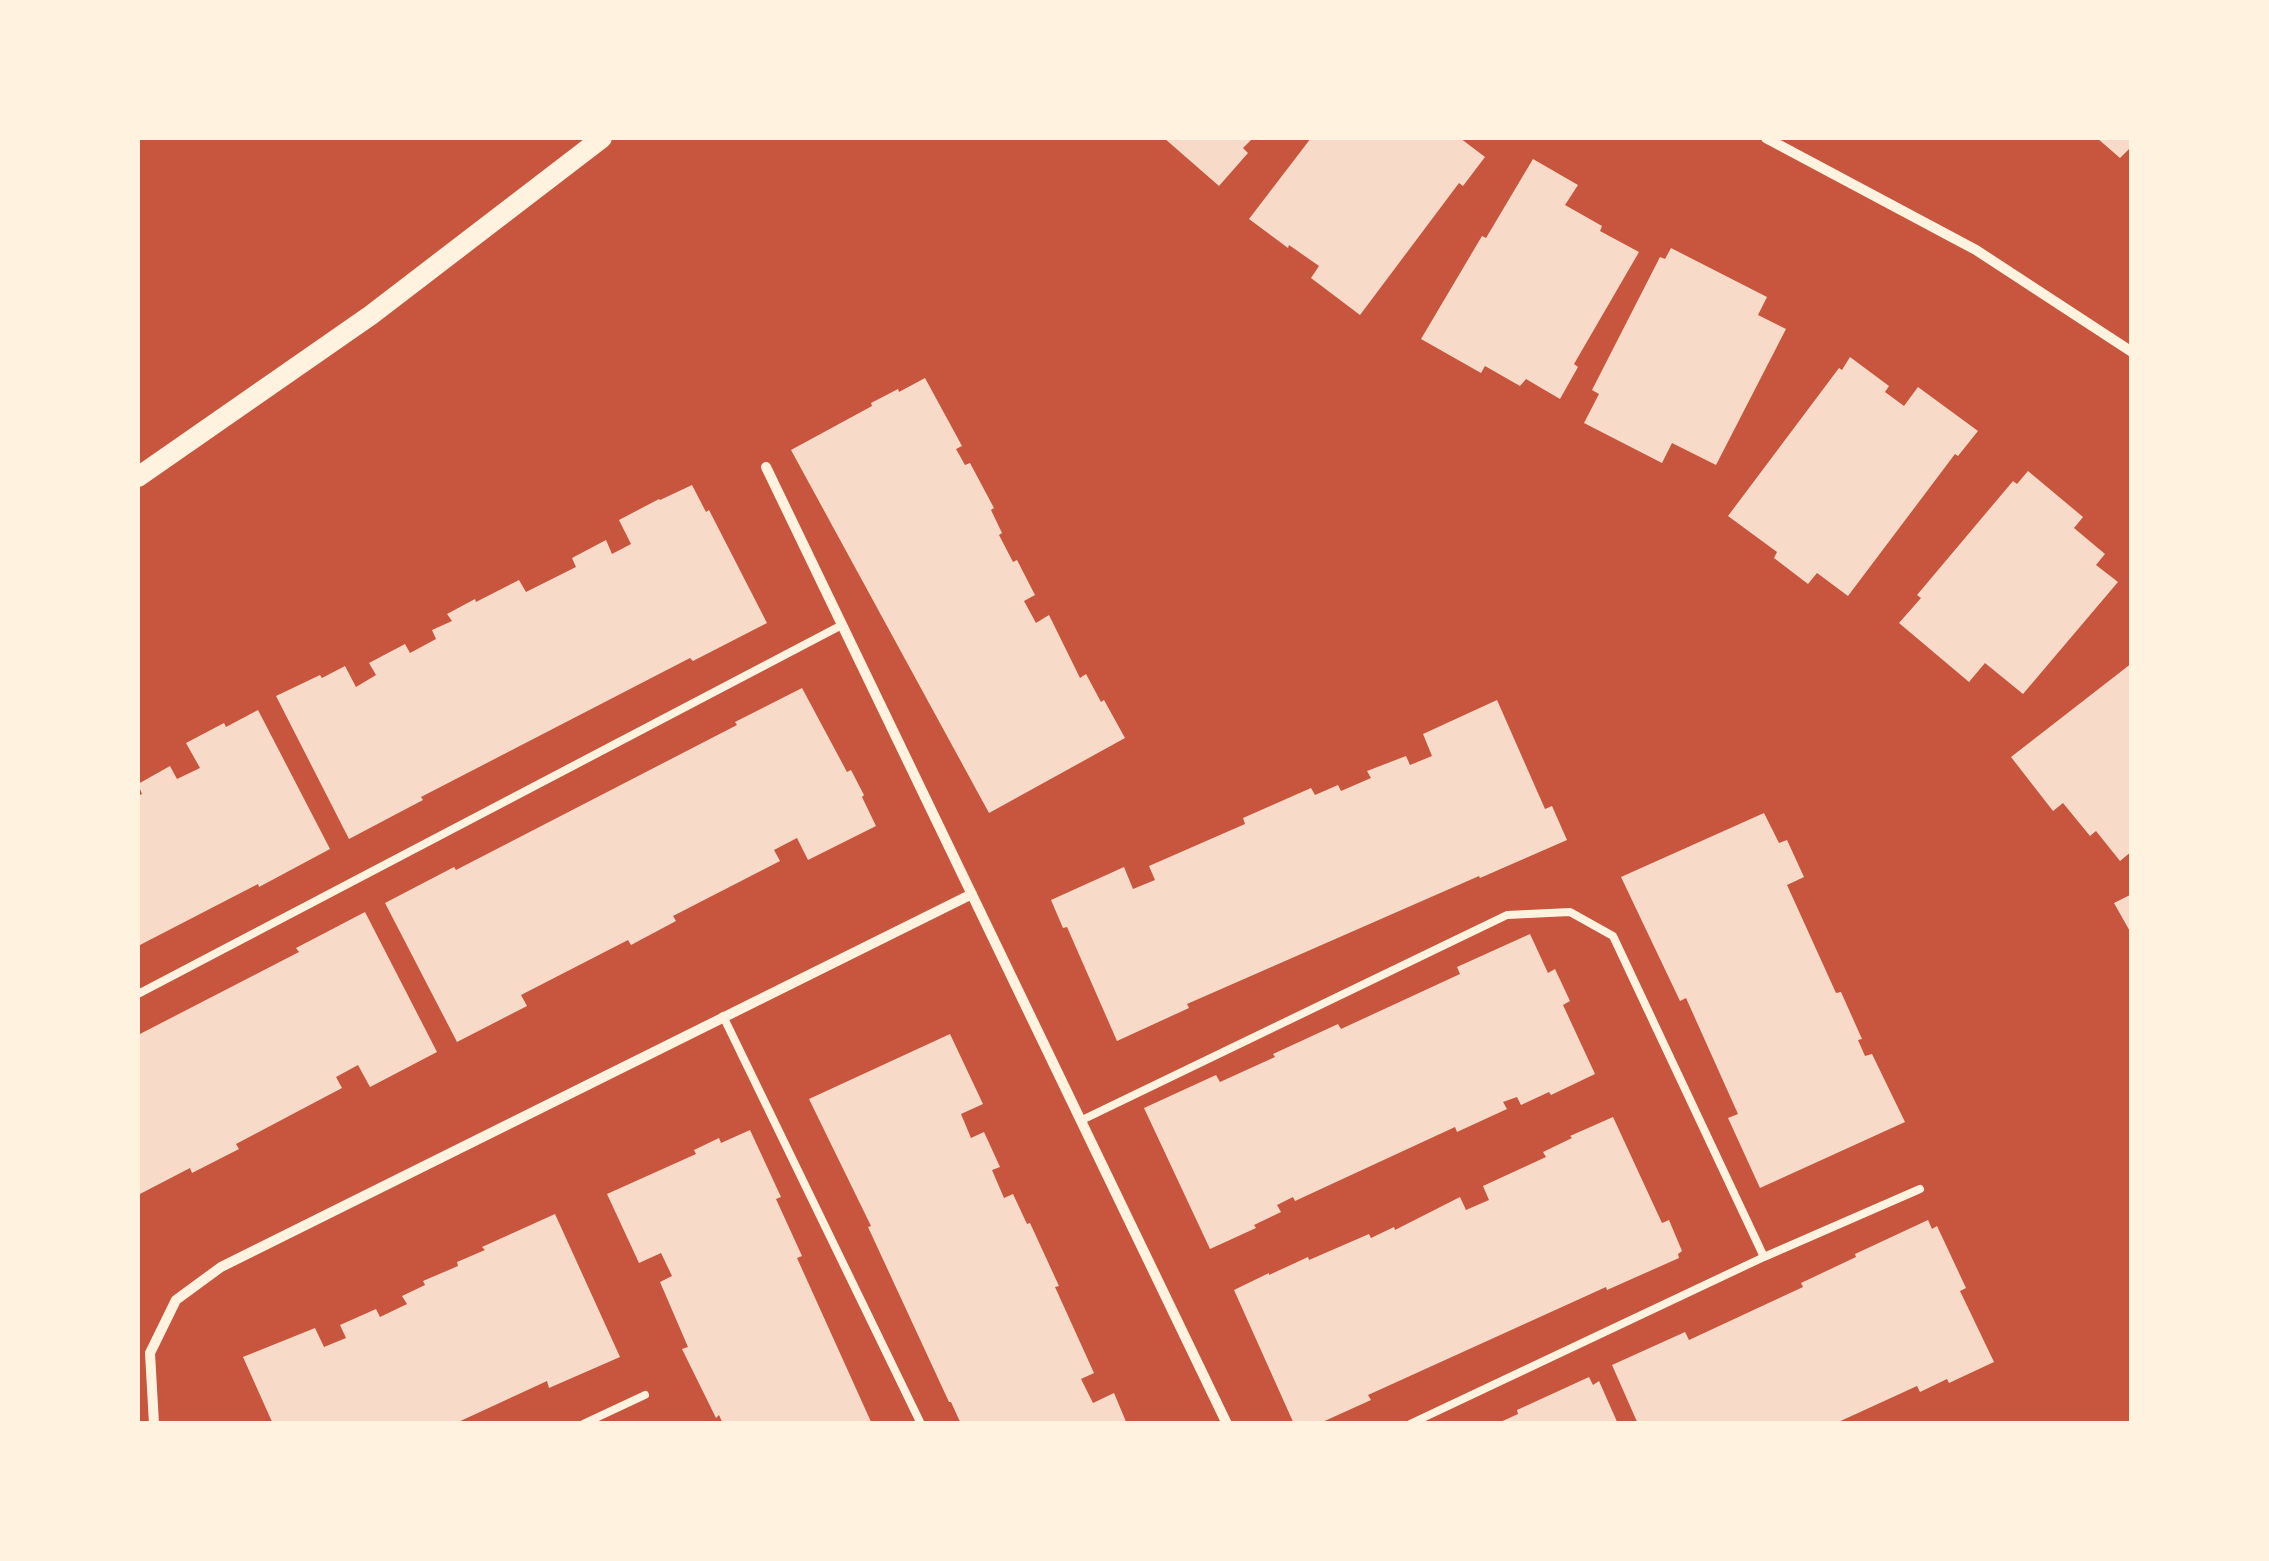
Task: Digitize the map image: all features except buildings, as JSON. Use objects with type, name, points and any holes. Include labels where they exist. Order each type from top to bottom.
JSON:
[{"type":"main road","points":[[138,477],[371,316],[602,138]]},
{"type":"street","points":[[1766,138],[1976,250],[2132,352]]},
{"type":"street","points":[[766,467],[1227,1424]]},
{"type":"street","points":[[154,1424],[150,1353],[176,1300],[220,1267],[972,894]]},
{"type":"lane","points":[[138,994],[842,625]]},
{"type":"lane","points":[[1082,1120],[1507,914],[1570,912],[1613,936],[1764,1257]]},
{"type":"lane","points":[[723,1016],[921,1424]]},
{"type":"lane","points":[[1410,1424],[1764,1257],[1920,1189]]},
{"type":"lane","points":[[583,1424],[645,1395]]}]
